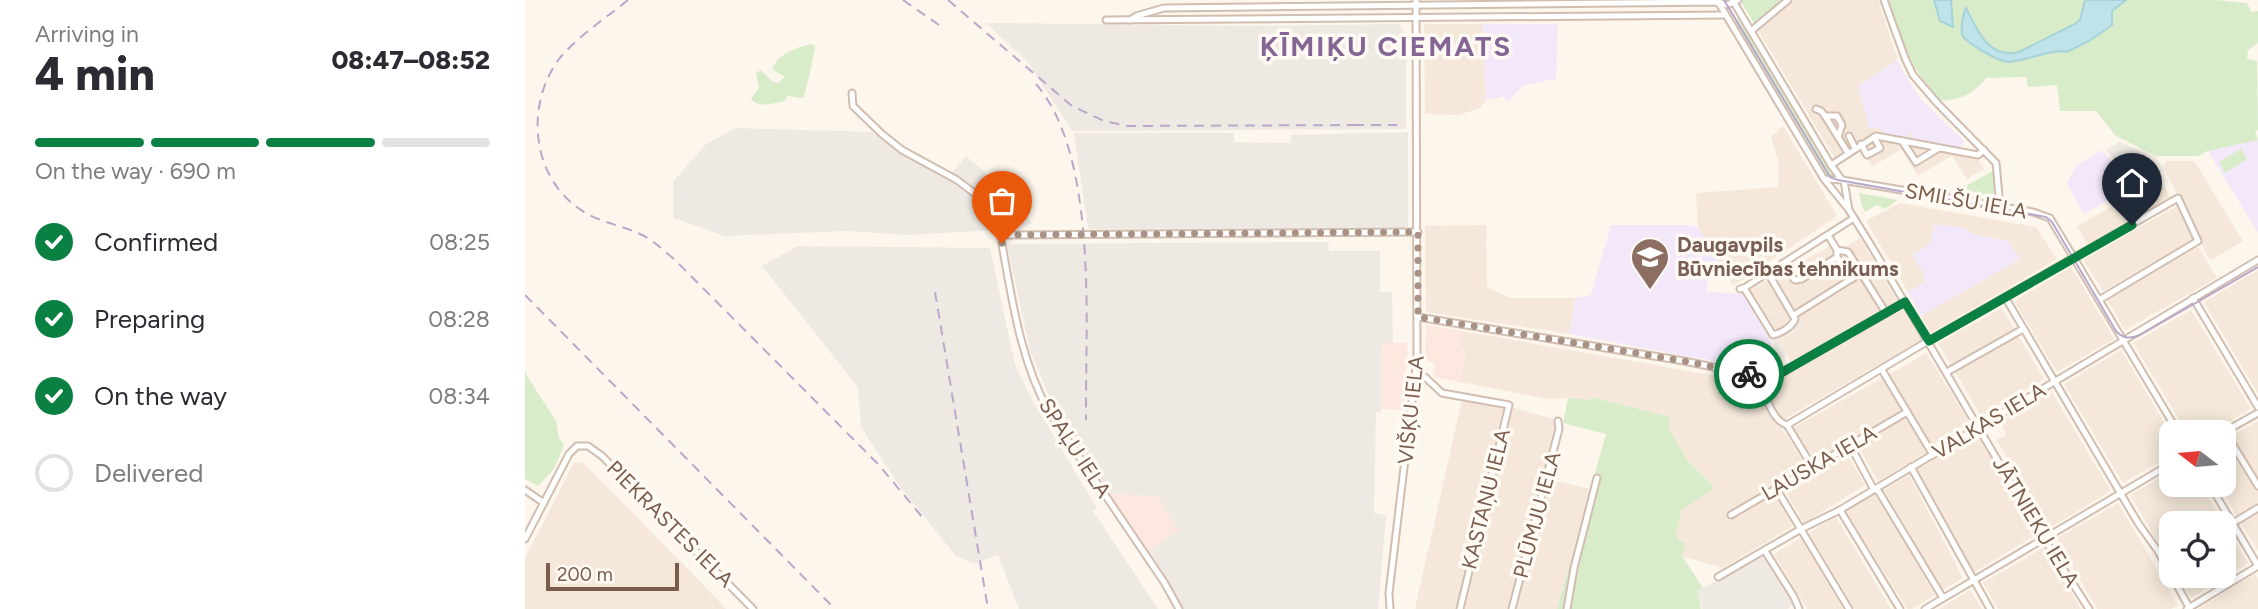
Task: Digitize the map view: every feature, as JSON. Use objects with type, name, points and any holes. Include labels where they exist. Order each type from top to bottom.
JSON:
[{"type":"street","points":[[1751,31],[1788,0]]},
{"type":"street","points":[[1884,0],[1913,75],[1996,163],[2000,207]]},
{"type":"street","points":[[1130,20],[1164,8],[1416,2],[1718,1],[1727,5]]},
{"type":"street","name":"JĀTNIEKU IELA","points":[[1718,1],[1824,179],[1850,210]]},
{"type":"street","points":[[1727,5],[1735,1]]},
{"type":"street","name":"JĀTNIEKU IELA","points":[[1735,1],[1831,165],[1843,180],[1854,218],[2089,609]]},
{"type":"street","name":"VIŠĶU IELA","points":[[1390,609],[1389,593],[1416,376],[1416,2]]},
{"type":"street","points":[[1106,20],[1713,17],[1726,15],[1727,5]]},
{"type":"street","points":[[1281,6],[1279,12],[1282,18]]},
{"type":"street","points":[[1332,6],[1332,18]]},
{"type":"street","points":[[1164,8],[1164,20]]},
{"type":"street","name":"SPAĻU IELA","points":[[852,93],[853,106],[881,134],[902,150],[963,184],[985,201],[992,212],[1001,235],[1021,345],[1037,391],[1179,609]]},
{"type":"street","points":[[1816,109],[1825,116],[1845,155]]},
{"type":"street","points":[[1825,116],[1837,116],[1842,125],[1838,137]]},
{"type":"street","points":[[1831,165],[1875,134],[1978,155],[1984,150]]},
{"type":"street","points":[[1849,136],[1867,155],[1879,148],[1875,134]]},
{"type":"street","points":[[1902,141],[1916,162],[1939,148]]},
{"type":"street","name":"SMILŠU IELA","points":[[1824,179],[2038,213],[2050,218],[2171,420]]},
{"type":"street","points":[[1787,425],[2178,198],[2198,241],[2099,300]]},
{"type":"street","points":[[1768,273],[1795,319],[1794,324],[1773,335],[1742,288],[1854,218]]},
{"type":"street","points":[[1001,235],[1418,232]]},
{"type":"street","points":[[1828,235],[1852,279]]},
{"type":"street","points":[[1781,265],[1795,280],[1802,279],[1837,254],[1848,252],[1886,313]]},
{"type":"street","name":"VALKAS IELA","points":[[1718,577],[1801,528],[1840,510],[2258,260]]},
{"type":"street","points":[[1794,315],[1861,273]]},
{"type":"street","points":[[2005,298],[2138,523],[2158,551],[2189,609],[2258,566],[2236,528]]},
{"type":"street","points":[[2193,298],[2258,407]]},
{"type":"street","points":[[1418,317],[1684,361],[1762,377],[1781,373],[1905,302]]},
{"type":"street","points":[[1947,372],[2023,329]]},
{"type":"street","points":[[1882,370],[1933,455]]},
{"type":"street","name":"KASTAŅU IELA","points":[[1416,376],[1425,377],[1442,393],[1509,405],[1459,609]]},
{"type":"street","points":[[1762,377],[1768,402],[1780,423],[1787,425],[1812,466]]},
{"type":"street","name":"LAUSKA IELA","points":[[1731,514],[1907,412]]},
{"type":"street","points":[[2237,425],[2258,413]]},
{"type":"street","name":"PLŪMJU IELA","points":[[1512,609],[1559,429],[1558,421]]},
{"type":"street","name":"PIEKRASTES IELA","points":[[544,503],[569,454],[577,446],[583,445],[602,456],[753,609]]},
{"type":"street","points":[[1850,445],[1873,488],[1879,492],[1943,598]]},
{"type":"street","points":[[2237,452],[2258,486]]},
{"type":"street","points":[[1911,467],[1990,609]]},
{"type":"street","points":[[1925,609],[2159,471]]},
{"type":"street","points":[[1567,609],[1574,568],[1597,478]]},
{"type":"street","points":[[1776,488],[1849,609]]},
{"type":"street","points":[[525,490],[544,503],[525,539]]},
{"type":"street","points":[[2236,521],[2258,508]]},
{"type":"street","points":[[1840,510],[1900,609]]},
{"type":"street","points":[[1765,551],[1799,609]]},
{"type":"shaded area","points":[[1786,0],[1878,0],[1897,57],[1880,128],[1882,133],[1907,137],[1908,133],[1912,134],[1912,138],[1972,150],[1984,169],[1967,179],[1952,156],[1918,176],[1901,149],[1872,167],[1857,144],[1835,159],[1755,25]]},
{"type":"shaded area","points":[[986,23],[1243,26],[1399,24],[1406,34],[1406,129],[1072,131],[1027,61]]},
{"type":"shaded area","points":[[1424,24],[1483,24],[1486,100],[1480,108],[1459,115],[1425,114]]},
{"type":"shaded area","points":[[1483,24],[1558,24],[1556,79],[1524,85],[1506,103],[1505,96],[1486,100]]},
{"type":"shaded area","points":[[1897,60],[1920,99],[1964,141],[1960,148],[1911,138],[1912,134],[1905,138],[1882,133],[1880,128],[1869,128],[1858,86]]},
{"type":"shaded area","points":[[1783,126],[1837,216],[1733,286],[1698,228],[1696,193],[1779,187],[1778,160],[1771,137]]},
{"type":"shaded area","points":[[736,128],[871,132],[974,195],[989,211],[994,230],[909,235],[846,231],[724,236],[674,218],[673,182],[706,144]]},
{"type":"shaded area","points":[[1408,132],[1408,226],[1403,228],[1088,229],[1074,133],[1234,133],[1234,142],[1291,143],[1291,135]]},
{"type":"shaded area","points":[[2258,140],[2258,233],[2208,151]]},
{"type":"shaded area","points":[[2119,142],[2147,155],[2142,162],[2124,173],[2106,150]]},
{"type":"shaded area","points":[[2102,150],[2123,176],[2128,184],[2127,189],[2084,214],[2067,184],[2076,166]]},
{"type":"shaded area","points":[[966,156],[1003,188],[1032,223],[1018,231],[982,196],[951,174]]},
{"type":"shaded area","points":[[2166,161],[2194,161],[2243,241],[2210,261],[2164,168]]},
{"type":"shaded area","points":[[2160,179],[2170,197],[2088,245],[2077,226]]},
{"type":"shaded area","points":[[1900,203],[2036,227],[2057,259],[1931,333],[1921,316],[2020,259],[2008,241],[1972,234],[1931,243],[1923,272],[1925,282],[1908,292],[1866,221]]},
{"type":"shaded area","points":[[2177,206],[2194,239],[2103,291],[2083,260]]},
{"type":"shaded area","points":[[1934,224],[1965,228],[1972,234],[2008,241],[2020,259],[1921,316],[1908,292],[1925,282],[1923,272],[1912,255],[1931,243]]},
{"type":"shaded area","points":[[1486,225],[1487,287],[1510,298],[1575,298],[1570,334],[1426,312],[1425,226]]},
{"type":"shaded area","name":"Daugavpils Būvniecības tehnikums","points":[[1611,225],[1690,225],[1698,228],[1723,270],[1708,279],[1707,292],[1743,294],[1772,342],[1773,370],[1760,370],[1570,334],[1575,298],[1591,295]]},
{"type":"shaded area","points":[[1860,238],[1898,301],[1791,362],[1779,340],[1804,326],[1770,339],[1743,294],[1835,243],[1840,250]]},
{"type":"shaded area","points":[[1328,242],[1329,251],[1380,251],[1380,292],[1392,292],[1393,343],[1382,343],[1381,412],[1376,412],[1374,513],[1386,515],[1378,609],[1183,609],[1148,552],[1179,530],[1157,496],[1109,494],[1049,396],[1030,351],[1007,244]]},
{"type":"shaded area","points":[[798,246],[990,248],[1015,365],[1034,403],[1097,508],[1093,511],[1158,609],[1019,609],[998,555],[974,564],[956,556],[898,484],[861,427],[858,387],[762,266]]},
{"type":"shaded area","points":[[2198,247],[2217,278],[2125,330],[2107,300]]},
{"type":"shaded area","points":[[2071,267],[2114,339],[2057,372],[2014,301]]},
{"type":"shaded area","points":[[2258,270],[2258,394],[2204,302]]},
{"type":"shaded area","points":[[1902,307],[1921,340],[1781,421],[1769,400],[1765,386]]},
{"type":"shaded area","points":[[2002,308],[2044,379],[1981,416],[1938,343]]},
{"type":"shaded area","points":[[2191,310],[2251,409],[2232,420],[2180,420],[2133,343]]},
{"type":"shaded area","points":[[1801,320],[1804,325],[1779,340],[1787,355],[1774,362],[1774,338]]},
{"type":"shaded area","points":[[1426,325],[1462,331],[1459,348],[1466,349],[1460,382],[1433,377],[1435,363],[1425,361]]},
{"type":"shaded area","points":[[1462,331],[1757,383],[1766,406],[1807,466],[1771,488],[1793,526],[1723,568],[1682,556],[1676,534],[1682,509],[1713,486],[1687,460],[1668,427],[1591,397],[1590,401],[1548,399],[1460,382],[1466,349],[1459,348]]},
{"type":"shaded area","points":[[1382,342],[1408,343],[1403,410],[1381,409]]},
{"type":"shaded area","points":[[2121,350],[2163,420],[2159,420],[2159,462],[2123,483],[2064,384]]},
{"type":"shaded area","points":[[1926,353],[1970,423],[1931,445],[1888,375]]},
{"type":"shaded area","points":[[1882,378],[1902,411],[1813,463],[1793,428]]},
{"type":"shaded area","points":[[2051,391],[2111,491],[2050,528],[1996,440],[2006,435],[2000,421]]},
{"type":"shaded area","points":[[1462,400],[1506,409],[1456,609],[1417,609],[1415,608]]},
{"type":"shaded area","points":[[1513,408],[1553,419],[1557,427],[1509,609],[1465,609]]},
{"type":"shaded area","points":[[1906,415],[1929,451],[1878,481],[1857,445]]},
{"type":"shaded area","points":[[2258,421],[2258,551],[2225,497],[2237,497],[2237,433]]},
{"type":"shaded area","points":[[1977,435],[2036,535],[1974,572],[1917,469]]},
{"type":"shaded area","points":[[1845,451],[1865,485],[1804,523],[1783,488]]},
{"type":"shaded area","points":[[582,462],[726,609],[525,609],[525,558],[574,463]]},
{"type":"shaded area","points":[[1909,475],[1963,578],[1943,590],[1884,490]]},
{"type":"shaded area","points":[[2159,478],[2159,497],[2208,497],[2217,511],[2159,511],[2159,543],[2130,495]]},
{"type":"shaded area","points":[[1549,479],[1590,489],[1557,609],[1517,609]]},
{"type":"shaded area","points":[[1875,492],[1935,595],[1912,609],[1907,609],[1845,510]]},
{"type":"shaded area","points":[[1109,494],[1157,496],[1180,531],[1148,552]]},
{"type":"shaded area","points":[[2118,503],[2159,573],[2159,588],[2168,588],[2178,605],[2171,609],[2097,609],[2056,539]]},
{"type":"shaded area","points":[[1836,517],[1891,609],[1855,609],[1809,533]]},
{"type":"shaded area","points":[[1801,538],[1843,609],[1807,609],[1774,554]]},
{"type":"shaded area","points":[[2236,544],[2248,563],[2236,570]]},
{"type":"shaded area","points":[[2044,547],[2081,609],[1998,609],[1983,583]]},
{"type":"shaded area","points":[[1765,555],[1794,605],[1787,609],[1702,609],[1697,591]]},
{"type":"shaded area","points":[[2255,574],[2258,579],[2258,609],[2198,609],[2236,588]]},
{"type":"shaded area","points":[[2185,588],[2207,588],[2191,598]]},
{"type":"shaded area","points":[[1970,590],[1982,609],[1939,609]]},
{"type":"green space","points":[[1740,0],[1786,0],[1755,25]]},
{"type":"green space","points":[[1888,0],[1946,0],[1953,17],[1951,0],[2092,0],[2080,20],[2033,45],[2025,59],[2117,0],[2216,0],[2247,3],[2251,12],[2258,11],[2258,43],[2248,50],[2247,59],[2257,61],[2258,130],[2255,131],[2258,140],[2208,151],[2198,156],[2156,156],[2116,136],[2096,111],[2060,111],[2057,85],[2028,87],[2026,77],[1986,78],[1966,95],[1940,100],[1921,77],[1908,54]]},
{"type":"green space","points":[[1738,19],[1833,174],[1828,177],[1734,22]]},
{"type":"green space","points":[[811,44],[815,46],[803,98],[787,96],[785,101],[767,104],[758,104],[751,99],[759,87],[756,73],[761,70],[778,83],[785,77],[772,69],[775,63],[794,49]]},
{"type":"green space","points":[[2241,149],[2247,159],[2225,173],[2219,162]]},
{"type":"green space","points":[[1993,171],[1992,196],[1965,191],[1967,185]]},
{"type":"green space","points":[[1859,193],[1898,200],[1885,209],[1877,205],[1865,212]]},
{"type":"green space","points":[[525,373],[556,421],[559,438],[564,445],[554,469],[538,486],[525,479]]},
{"type":"green space","points":[[1591,397],[1670,417],[1668,427],[1687,460],[1713,486],[1711,491],[1682,509],[1676,534],[1678,540],[1685,543],[1682,556],[1703,588],[1697,591],[1701,609],[1557,609],[1606,434],[1563,423],[1568,398],[1590,400]]},
{"type":"water","points":[[1934,0],[1951,0],[1953,27],[1940,21]]},
{"type":"water","points":[[2085,0],[2126,0],[2112,11],[2112,25],[2067,52],[2054,52],[2008,62],[1983,51],[1962,34],[1966,8],[1980,34],[1992,47],[2008,53],[2019,52],[2075,24],[2080,20]]},
{"type":"tram line","points":[[1724,0],[1830,177],[2046,217],[2052,222],[2121,336],[2130,338],[2140,335],[2258,267]]},
{"type":"railway","points":[[628,0],[575,43],[559,59],[548,77],[541,97],[538,139],[543,160],[552,179],[564,196],[581,210],[595,218],[645,236],[674,259],[879,465],[923,518]]},
{"type":"railway","points":[[903,0],[939,25]]},
{"type":"railway","points":[[948,0],[1072,106],[1104,121],[1128,126],[1361,125]]},
{"type":"railway","points":[[1036,84],[1056,116],[1070,154],[1079,198],[1086,292],[1086,420]]},
{"type":"railway","points":[[1354,125],[1397,125]]},
{"type":"railway","points":[[935,292],[988,609]]},
{"type":"railway","points":[[525,295],[835,609]]},
{"type":"way so far","points":[[1002,243],[1001,235],[1418,232],[1418,317],[1749,374]]},
{"type":"place","name":"Daugavpils Būvniecības tehnikums","points":[[1650,291]]},
{"type":"district","name":"ĶĪMIĶU CIEMATS","points":[[1386,46]]},
{"type":"route","points":[[1749,374],[1762,377],[1781,373],[1905,302],[1929,341],[2132,225]]}]
